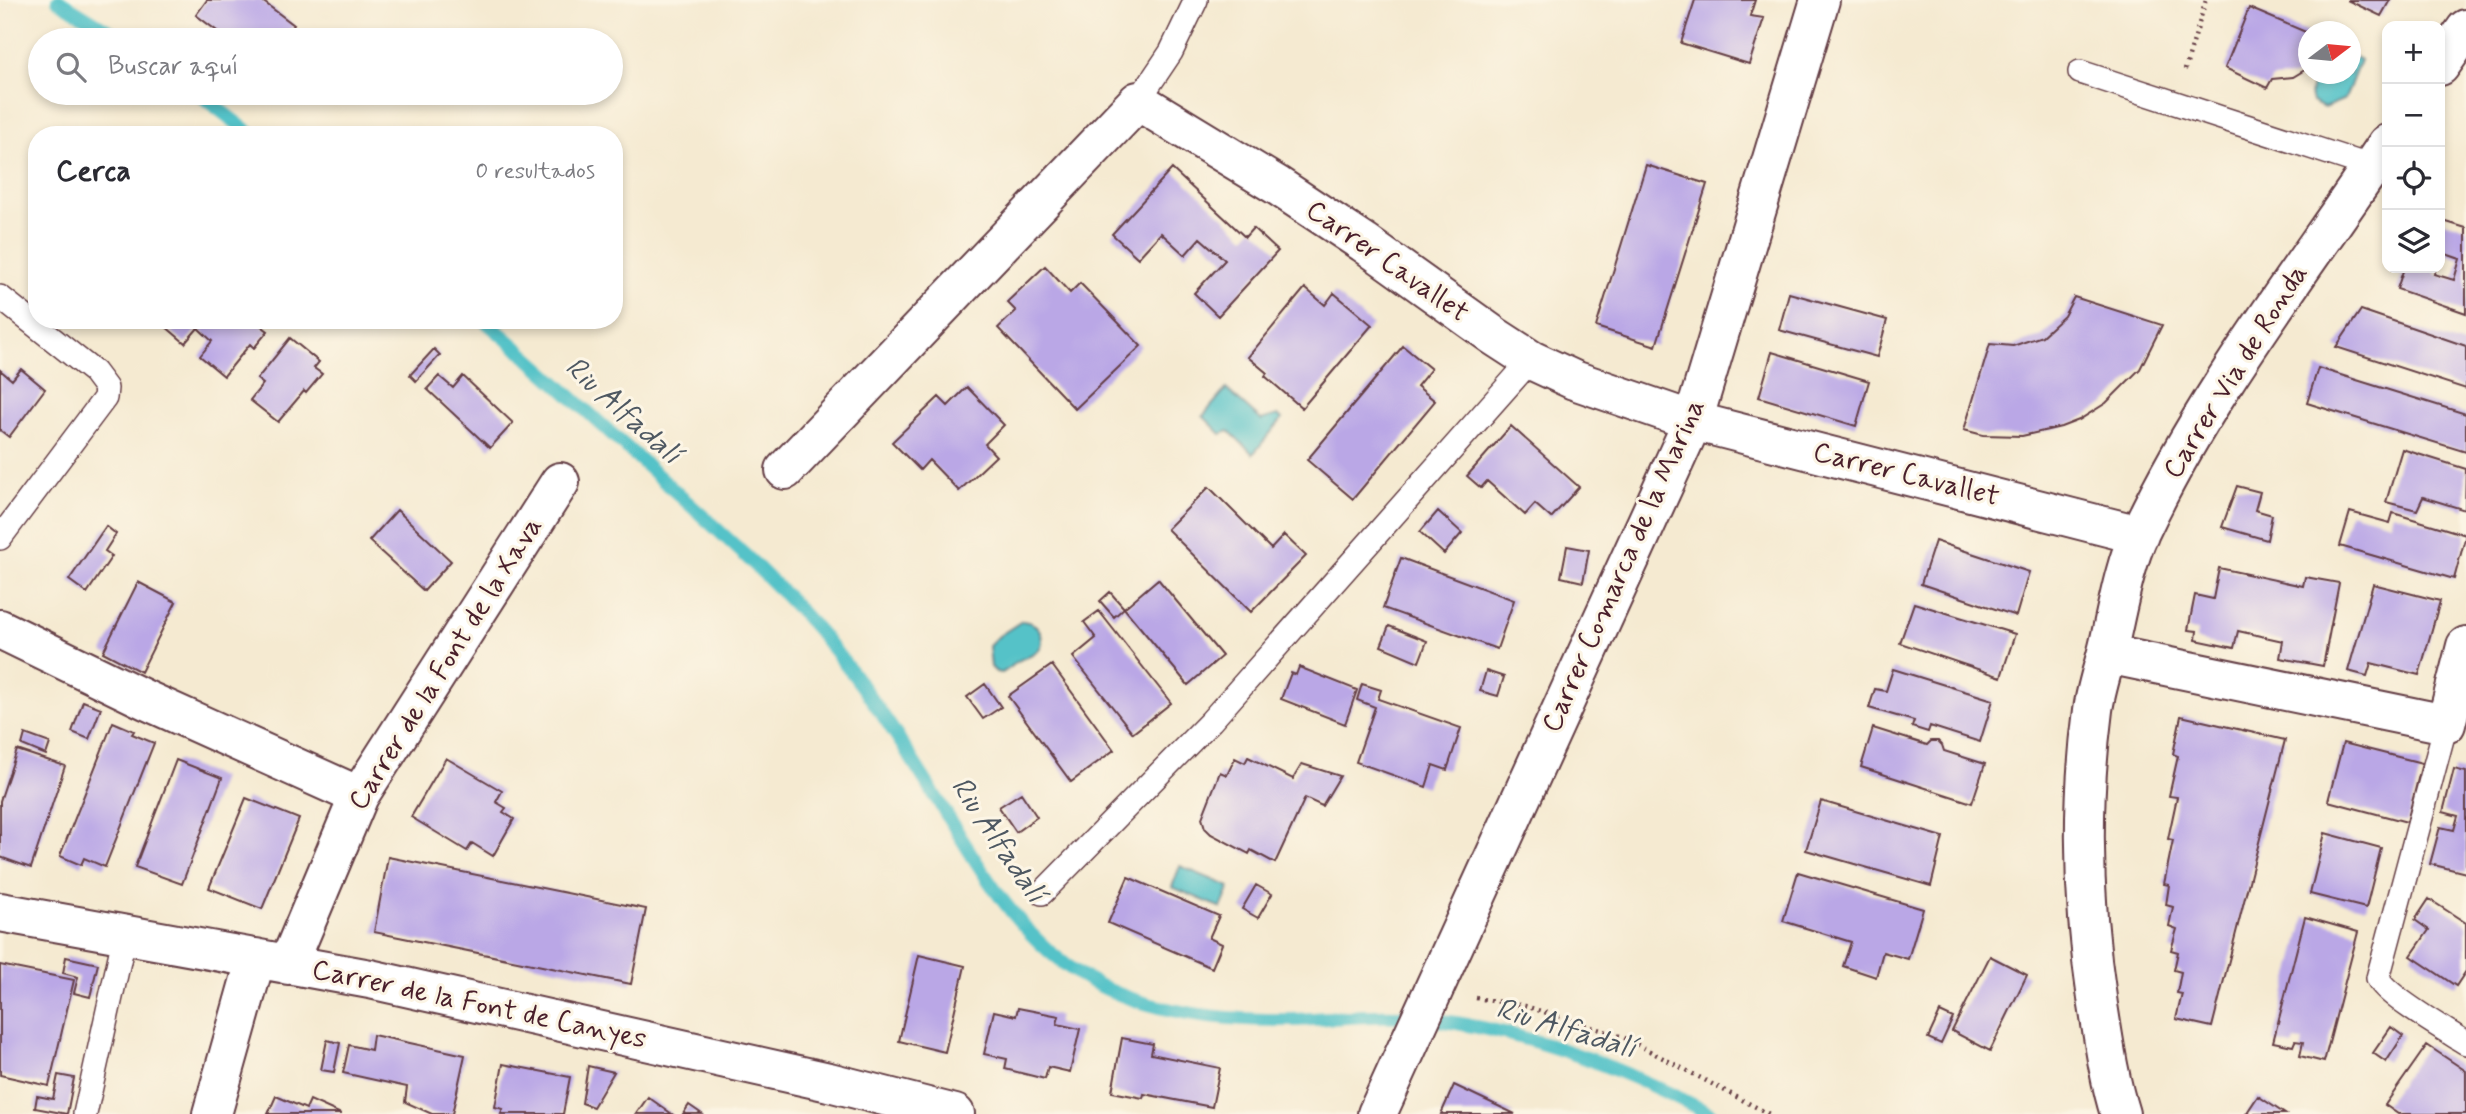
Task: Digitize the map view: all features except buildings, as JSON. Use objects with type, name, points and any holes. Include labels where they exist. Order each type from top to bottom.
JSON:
[{"type":"street","name":"Carrer Comarca de la Marina","points":[[1377,1114],[1693,421],[1820,0]]},
{"type":"street","points":[[2445,59],[2466,29]]},
{"type":"street","name":"Carrer Cavallet","points":[[1138,101],[1278,186],[1531,360],[1610,394],[1693,421],[2139,535]]},
{"type":"street","points":[[785,470],[1138,101]]},
{"type":"street","name":"Carrer Via de Ronda","points":[[2120,1114],[2104,1047],[2091,960],[2084,854],[2084,810],[2093,707],[2118,604],[2139,535],[2222,384],[2379,156]]},
{"type":"street","name":"Carrer de la Font de la Xava","points":[[212,1114],[272,961],[359,796],[560,482]]},
{"type":"street","points":[[0,629],[146,700],[359,796]]},
{"type":"street","points":[[2107,654],[2446,724],[2466,646]]},
{"type":"street","name":"Carrer de la Font de Canyes","points":[[0,912],[384,982],[815,1079],[956,1114]]},
{"type":"lane","points":[[1138,101],[1171,52],[1196,0]]},
{"type":"lane","points":[[2080,72],[2175,102],[2379,156]]},
{"type":"lane","points":[[0,297],[28,319]]},
{"type":"lane","points":[[0,538],[105,398],[106,388],[94,372],[40,329]]},
{"type":"lane","points":[[1042,892],[1211,721],[1531,360]]},
{"type":"lane","points":[[2446,724],[2378,978],[2381,986],[2394,996],[2466,1043]]},
{"type":"lane","points":[[85,1114],[125,934]]},
{"type":"path","points":[[2175,102],[2206,0]]},
{"type":"path","points":[[1440,978],[1623,1037],[1769,1114]]},
{"type":"water","points":[[2312,84],[2351,84],[2345,99],[2324,108],[2312,102]]},
{"type":"water","points":[[1226,389],[1261,420],[1278,415],[1282,419],[1253,454],[1229,431],[1221,434],[1203,416]]},
{"type":"water","points":[[1022,621],[1037,627],[1042,639],[1039,649],[1004,672],[996,672],[991,667],[989,646]]},
{"type":"water","points":[[1180,866],[1230,887],[1221,908],[1172,887]]},
{"type":"waterway","name":"Riu Alfadalí","points":[[58,0],[104,28]]},
{"type":"waterway","name":"Riu Alfadalí","points":[[213,105],[240,126]]},
{"type":"waterway","name":"Riu Alfadalí","points":[[495,329],[722,534],[795,605],[839,656],[879,710],[1004,901],[1022,924],[1064,964],[1112,991],[1188,1013],[1241,1019],[1292,1020],[1401,1016],[1482,1028],[1560,1049],[1599,1063],[1710,1114]]}]
